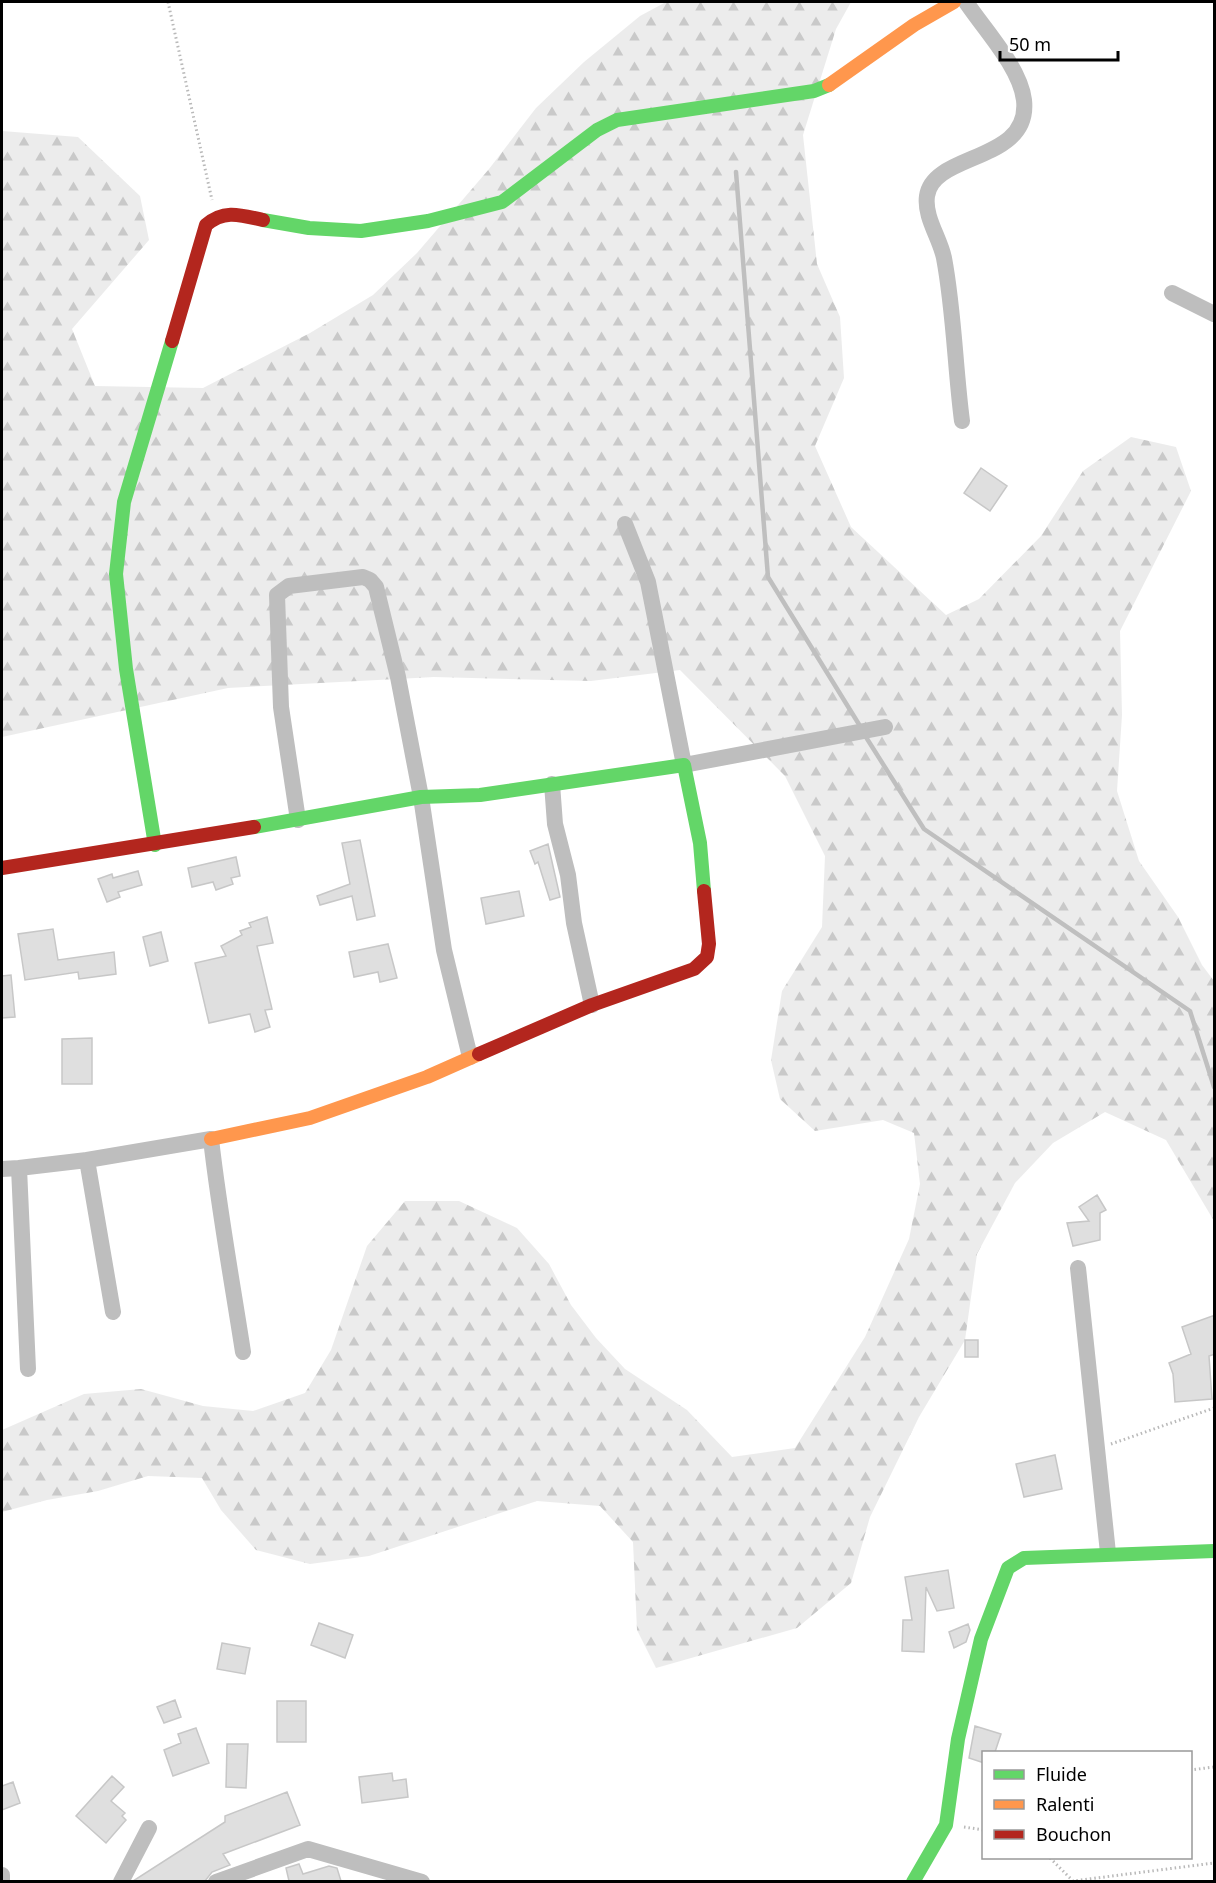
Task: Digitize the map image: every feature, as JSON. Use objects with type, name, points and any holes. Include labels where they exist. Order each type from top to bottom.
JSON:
[{"type":"street","points":[[155,845],[126,669],[116,574],[124,502],[206,225],[216,216],[228,213],[309,228],[361,231],[428,221],[502,202],[597,130],[617,120],[814,91],[833,83],[914,25],[954,2]]},
{"type":"street","points":[[962,422],[944,257],[928,210],[927,196],[932,184],[944,174],[1002,145],[1015,133],[1022,117],[1024,100],[1001,51],[966,2]]},
{"type":"street","points":[[1172,293],[1215,314]]},
{"type":"street","points":[[2,1169],[87,1160],[211,1139],[310,1118],[427,1077],[592,1005],[694,969],[706,957],[709,944],[700,843],[648,582],[625,524]]},
{"type":"street","points":[[298,820],[280,684],[277,595],[289,586],[363,577],[370,580],[376,587],[398,676],[421,797],[444,950],[470,1057]]},
{"type":"street","points":[[2,868],[155,845],[421,797],[480,795],[684,765],[885,727]]},
{"type":"street","points":[[552,784],[555,824],[568,875],[574,923],[592,1005]]},
{"type":"street","points":[[211,1139],[220,1220],[230,1264],[243,1353]]},
{"type":"street","points":[[87,1160],[113,1312]]},
{"type":"street","points":[[19,1168],[28,1369]]},
{"type":"street","points":[[1078,1268],[1095,1449],[1108,1553]]},
{"type":"street","points":[[913,1881],[945,1826],[950,1809],[958,1738],[981,1639],[1008,1568],[1015,1561],[1024,1558],[1108,1553],[1215,1551]]},
{"type":"street","points":[[121,1881],[149,1828]]},
{"type":"street","points":[[216,1881],[308,1849],[422,1881]]},
{"type":"street","points":[[2,1875],[2,1881]]},
{"type":"path","points":[[168,2],[216,216]]},
{"type":"path","points":[[1095,1449],[1215,1408]]},
{"type":"path","points":[[1192,1770],[1215,1767]]},
{"type":"path","points":[[1052,1859],[1073,1881],[1215,1863]]},
{"type":"green space","points":[[666,2],[851,2],[836,29],[803,135],[817,264],[840,317],[844,378],[815,446],[851,527],[946,615],[979,599],[1041,536],[1083,471],[1131,437],[1176,447],[1191,491],[1120,631],[1122,715],[1117,791],[1139,861],[1178,917],[1202,965],[1214,981],[1214,1221],[1166,1140],[1105,1112],[1053,1143],[1015,1183],[977,1254],[965,1340],[919,1417],[870,1517],[851,1583],[797,1628],[656,1668],[637,1630],[633,1542],[600,1506],[537,1501],[369,1556],[310,1564],[256,1550],[221,1510],[202,1478],[148,1476],[98,1491],[47,1500],[2,1512],[2,1430],[84,1394],[141,1389],[203,1406],[253,1411],[305,1393],[331,1350],[367,1246],[405,1201],[459,1201],[517,1228],[549,1264],[571,1305],[596,1338],[625,1369],[687,1410],[732,1457],[795,1448],[865,1337],[909,1239],[920,1184],[914,1133],[883,1120],[815,1131],[780,1099],[771,1060],[782,991],[822,927],[825,856],[785,776],[680,670],[591,681],[434,677],[228,688],[2,737],[2,131],[78,137],[140,196],[149,240],[72,329],[95,386],[203,388],[310,333],[373,295],[417,253],[489,169],[536,108],[584,62],[640,16]]},
{"type":"building","points":[[981,468],[1007,486],[990,511],[964,493]]},
{"type":"building","points":[[360,840],[375,916],[357,920],[352,896],[320,905],[317,896],[350,884],[342,843]]},
{"type":"building","points":[[548,844],[560,897],[550,900],[538,862],[535,864],[530,851]]},
{"type":"building","points":[[236,857],[240,876],[231,878],[233,884],[216,890],[213,882],[192,887],[188,868]]},
{"type":"building","points":[[138,871],[142,885],[118,892],[120,897],[107,902],[98,879],[112,874],[113,878]]},
{"type":"building","points":[[519,891],[524,916],[486,924],[481,898]]},
{"type":"building","points":[[267,917],[273,943],[257,946],[272,1009],[265,1010],[270,1027],[255,1032],[250,1014],[209,1023],[195,963],[226,956],[221,946],[242,935],[240,931],[251,927],[249,923]]},
{"type":"building","points":[[53,929],[58,960],[114,952],[116,974],[79,979],[78,972],[25,980],[18,934]]},
{"type":"building","points":[[161,932],[168,961],[150,966],[143,937]]},
{"type":"building","points":[[388,944],[397,978],[380,982],[378,972],[354,977],[349,952]]},
{"type":"building","points":[[11,975],[15,1017],[2,1018],[2,976]]},
{"type":"building","points":[[92,1038],[92,1084],[62,1084],[62,1039]]},
{"type":"building","points":[[1097,1195],[1106,1210],[1100,1213],[1100,1240],[1073,1246],[1067,1223],[1089,1221],[1079,1207]]},
{"type":"building","points":[[1215,1315],[1215,1354],[1209,1356],[1212,1399],[1175,1402],[1173,1374],[1169,1363],[1191,1354],[1182,1327]]},
{"type":"building","points":[[965,1340],[978,1340],[978,1357],[965,1357]]},
{"type":"building","points":[[1055,1455],[1062,1489],[1024,1497],[1016,1464]]},
{"type":"building","points":[[948,1570],[954,1608],[937,1611],[926,1587],[924,1652],[902,1651],[903,1620],[912,1620],[905,1577]]},
{"type":"building","points":[[319,1623],[353,1635],[345,1658],[311,1645]]},
{"type":"building","points":[[968,1624],[970,1630],[966,1642],[954,1648],[949,1632]]},
{"type":"building","points":[[222,1643],[250,1648],[245,1674],[217,1669]]},
{"type":"building","points":[[175,1700],[181,1717],[164,1723],[157,1707]]},
{"type":"building","points":[[277,1701],[306,1701],[306,1742],[277,1742]]},
{"type":"building","points":[[975,1726],[1001,1734],[995,1751],[982,1751],[982,1762],[969,1758]]},
{"type":"building","points":[[196,1728],[209,1763],[173,1776],[164,1750],[181,1743],[178,1734]]},
{"type":"building","points":[[227,1744],[248,1744],[246,1788],[226,1787]]},
{"type":"building","points":[[392,1773],[393,1781],[406,1779],[408,1797],[362,1803],[359,1777]]},
{"type":"building","points":[[112,1776],[124,1787],[111,1801],[125,1813],[122,1816],[126,1820],[106,1843],[76,1816]]},
{"type":"building","points":[[13,1782],[20,1803],[2,1810],[2,1786]]},
{"type":"building","points":[[287,1792],[300,1825],[223,1854],[230,1865],[212,1872],[205,1881],[133,1881],[225,1822],[225,1816]]},
{"type":"building","points":[[299,1864],[303,1874],[329,1866],[337,1868],[341,1881],[289,1881],[286,1868]]},
{"type":"waterway","points":[[736,172],[768,577],[860,726]]},
{"type":"waterway","points":[[864,734],[924,829],[1190,1011],[1214,1087]]},
{"type":"traffic: fast","points":[[263,220],[309,228],[361,231],[428,221],[502,202],[597,130],[617,120],[814,91],[829,85]]},
{"type":"traffic: fast","points":[[155,845],[126,669],[116,574],[124,502],[172,341]]},
{"type":"traffic: fast","points":[[254,827],[421,797],[480,795],[684,765],[700,843],[704,891]]},
{"type":"traffic: fast","points":[[913,1882],[946,1825],[958,1739],[981,1639],[1008,1568],[1024,1558],[1214,1551]]},
{"type":"traffic: slow","points":[[829,85],[914,25],[954,2]]},
{"type":"traffic: slow","points":[[211,1139],[310,1118],[427,1077],[479,1054]]},
{"type":"traffic: jam","points":[[172,341],[206,225],[226,215],[240,215],[263,220]]},
{"type":"traffic: jam","points":[[2,868],[254,827]]},
{"type":"traffic: jam","points":[[479,1054],[592,1005],[694,969],[707,957],[709,944],[704,891]]}]
